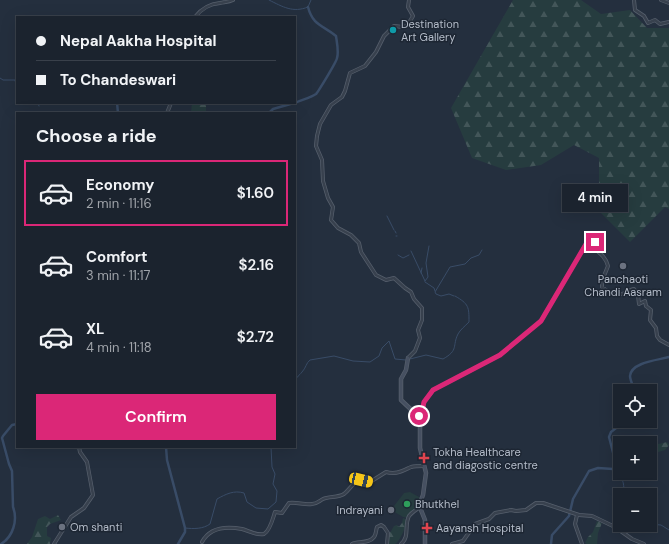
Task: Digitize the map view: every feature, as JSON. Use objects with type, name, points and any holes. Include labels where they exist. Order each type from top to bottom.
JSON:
[{"type":"main road","points":[[408,360],[406,370],[401,379],[401,400],[420,418],[420,448],[426,473],[423,495],[420,502],[420,507],[425,520],[425,544]]},
{"type":"street","points":[[196,16],[206,6],[233,0]]},
{"type":"street","points":[[408,360],[415,351],[420,338],[418,330],[422,320],[422,308],[414,299],[411,292],[394,278],[386,280],[376,275],[361,252],[359,243],[351,235],[338,228],[331,220],[333,206],[328,198],[324,184],[322,160],[316,144],[317,132],[320,124],[331,105],[342,97],[348,84],[350,73],[365,66],[376,52],[384,36],[394,26],[407,26],[413,16],[408,7],[409,0]]},
{"type":"street","points":[[634,0],[635,10],[644,16],[648,23],[655,20],[660,24],[669,22]]},
{"type":"street","points":[[661,0],[669,3]]},
{"type":"street","points":[[419,416],[424,402],[433,390],[500,355],[541,321],[589,239],[598,243],[596,249],[605,257],[608,263],[602,281],[602,287],[609,293],[616,295],[624,294],[634,289],[638,295],[639,304],[645,301],[646,306],[651,310],[650,320],[656,328],[657,336],[660,340],[669,345]]},
{"type":"street","points":[[54,544],[71,517],[88,505],[93,495],[87,462],[80,452],[79,448]]},
{"type":"street","points":[[202,542],[205,537],[218,528],[241,529],[257,534],[264,534],[276,512],[282,513],[289,503],[317,503],[324,498],[336,497],[345,493],[358,481],[370,482],[386,472],[392,474],[402,472],[412,467],[424,466]]},
{"type":"street","points":[[452,544],[463,541],[475,524],[489,519],[495,512],[526,510],[536,503],[543,503],[577,515],[592,516],[615,527],[632,539],[644,544]]},
{"type":"street","points":[[401,544],[406,540],[409,517],[420,507]]},
{"type":"street","points":[[577,515],[575,524],[582,544]]},
{"type":"street","points":[[352,544],[371,539],[375,535],[377,527],[380,526],[384,527],[387,532],[387,544]]},
{"type":"green space","points":[[513,0],[581,0],[601,14],[630,10],[647,28],[669,28],[669,209],[665,207],[630,242],[599,211],[599,158],[574,145],[541,165],[506,170],[472,158],[451,108]]},
{"type":"green space","points":[[192,104],[206,104],[206,112],[191,112]]},
{"type":"green space","points":[[667,442],[669,445],[665,450],[658,452],[658,457],[657,443]]},
{"type":"green space","name":"Bhutkhel","points":[[410,492],[419,497],[419,507],[408,518],[403,517],[393,511],[394,506],[404,493]]},
{"type":"green space","points":[[58,515],[61,520],[50,524],[47,527],[47,536],[51,538],[50,544],[27,544],[32,537],[38,519],[45,516],[50,519]]},
{"type":"green space","points":[[403,518],[408,520],[401,537],[397,543],[388,544],[390,533],[394,526],[397,525],[399,527]]},
{"type":"green space","points":[[597,521],[602,523],[598,533],[597,544],[587,544],[585,543],[593,532]]},
{"type":"waterway","points":[[269,0],[284,7],[293,9],[303,9],[308,7],[311,0]]},
{"type":"waterway","points":[[296,103],[316,94],[338,56],[336,36],[316,22],[308,7]]},
{"type":"waterway","points":[[0,78],[3,80],[15,80],[16,84]]},
{"type":"waterway","points":[[117,104],[118,112]]},
{"type":"waterway","points":[[270,112],[273,109],[290,104]]},
{"type":"waterway","points":[[387,216],[394,230]]},
{"type":"waterway","points":[[425,281],[428,277],[426,263],[429,246]]},
{"type":"waterway","points":[[454,296],[449,294],[441,296],[435,292],[450,267],[465,264],[471,258],[479,255],[482,250]]},
{"type":"waterway","points":[[411,251],[425,281]]},
{"type":"waterway","points":[[398,255],[403,258],[409,255]]},
{"type":"waterway","points":[[421,273],[422,268]]},
{"type":"waterway","points":[[425,282],[434,288],[435,291]]},
{"type":"waterway","points":[[296,379],[310,360],[334,356],[353,361],[370,362],[379,356],[382,348],[389,341],[395,359],[406,360],[426,355],[443,359],[451,353],[458,334],[469,322],[469,313],[466,304],[455,296]]},
{"type":"waterway","points":[[632,384],[630,376],[635,368],[646,362],[669,357]]},
{"type":"waterway","points":[[1,544],[9,537],[15,523],[12,471],[2,438],[12,425],[16,424]]},
{"type":"waterway","points":[[551,544],[552,535],[569,516],[573,499],[589,471],[598,468],[613,469],[616,464],[609,437],[611,432],[616,428]]},
{"type":"waterway","points":[[166,448],[167,460],[185,528],[185,532],[178,544]]},
{"type":"waterway","points":[[185,528],[198,528],[210,524],[217,499],[230,493],[244,493],[247,502],[256,508],[268,509],[276,502],[277,491],[273,484],[275,474],[272,467],[271,448]]},
{"type":"waterway","points":[[622,480],[624,488]]},
{"type":"waterway","points":[[657,525],[661,525],[669,530]]},
{"type":"place","name":"Destination Art Gallery","points":[[393,30]]},
{"type":"place","name":"Panchaoti Chandi Aasram","points":[[623,266]]},
{"type":"place","name":"Tokha Healthcare and diagostic centre","points":[[424,458]]},
{"type":"place","name":"Bhutkhel","points":[[407,504]]},
{"type":"place","name":"Indrayani","points":[[391,510]]},
{"type":"place","name":"Om shanti","points":[[62,527]]},
{"type":"place","name":"Aayansh Hospital","points":[[427,528]]},
{"type":"route","points":[[419,416],[421,414],[424,402],[433,390],[500,355],[541,321],[544,312],[554,298],[582,249],[589,239],[595,242]]}]
